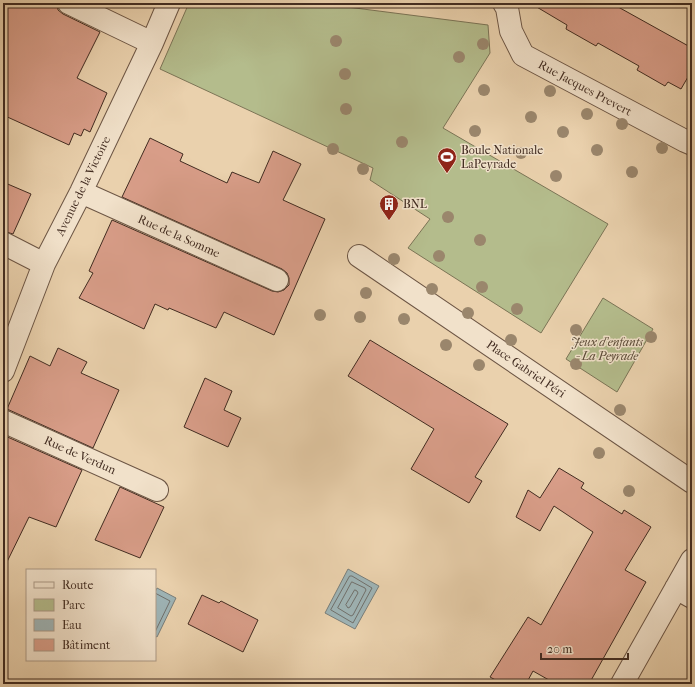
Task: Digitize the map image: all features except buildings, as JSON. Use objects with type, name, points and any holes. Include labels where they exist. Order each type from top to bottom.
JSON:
[{"type":"street","points":[[69,3],[152,44]]},
{"type":"street","name":"Avenue de la Victoire","points":[[3,371],[44,264],[81,192],[152,44],[169,3]]},
{"type":"street","name":"Rue Jacques Prevert","points":[[507,5],[511,31],[523,55],[685,142],[692,144]]},
{"type":"street","name":"Rue de la Somme","points":[[81,192],[277,280]]},
{"type":"street","points":[[3,243],[44,264]]},
{"type":"street","name":"Place Gabriel Péri","points":[[359,256],[692,482]]},
{"type":"street","name":"Rue de Verdun","points":[[3,421],[157,490]]},
{"type":"street","points":[[622,684],[684,592],[692,560]]},
{"type":"green space","name":"Boule Nationale LaPeyrade","points":[[189,3],[316,3],[488,25],[490,53],[443,128],[608,224],[541,333],[408,248],[430,219],[370,180],[373,168],[160,69]]},
{"type":"green space","name":"Jeux d'enfants - La Peyrade","points":[[603,298],[653,329],[617,392],[566,359]]},
{"type":"water","points":[[348,569],[379,586],[355,629],[325,613]]},
{"type":"water","points":[[157,588],[176,598],[157,637],[156,636]]},
{"type":"place","name":"Boule Nationale LaPeyrade","points":[[447,174]]},
{"type":"place","name":"BNL","points":[[389,221]]}]
